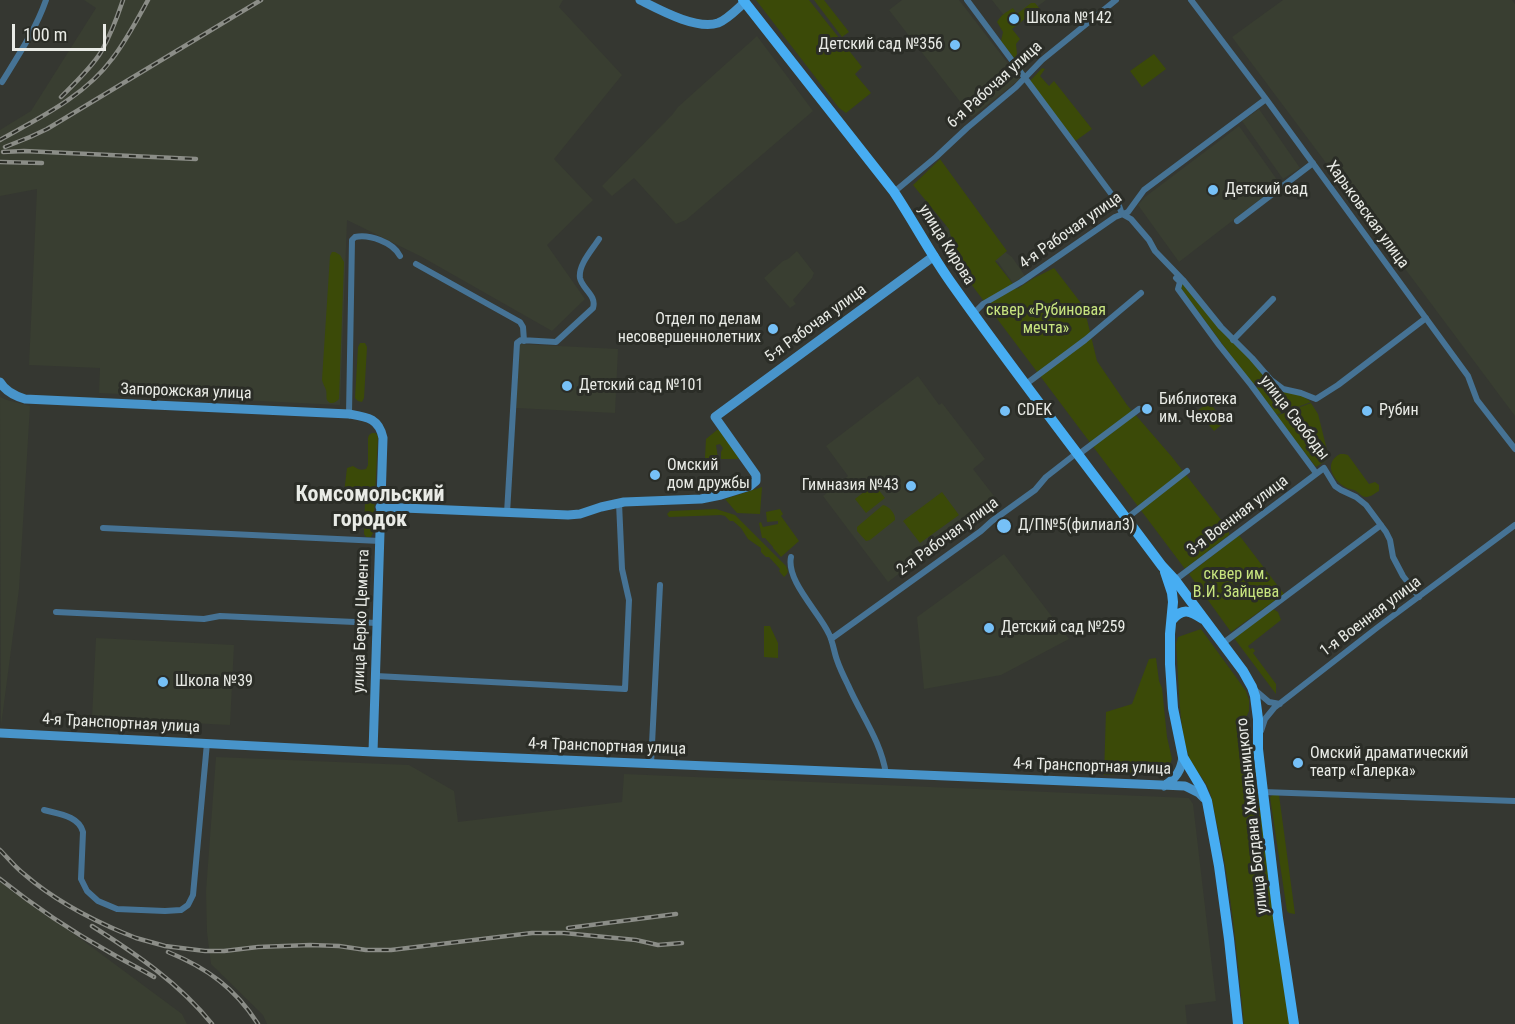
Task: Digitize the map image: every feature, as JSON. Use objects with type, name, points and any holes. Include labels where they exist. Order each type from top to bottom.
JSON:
[{"type":"main road","points":[[640,0],[670,14],[701,24],[715,24],[723,21],[744,1]]},
{"type":"main road","name":"улица Кирова","points":[[744,1],[894,192],[973,314],[1162,567],[1175,580],[1205,620]]},
{"type":"main road","name":"5-я Рабочая улица","points":[[619,503],[701,499],[750,486],[756,481],[756,475],[715,417],[934,256]]},
{"type":"main road","name":"Запорожская улица","points":[[0,382],[10,392],[25,399],[349,414],[367,417],[375,422]]},
{"type":"main road","name":"улица Берко Цемента","points":[[373,752],[383,438],[381,429],[375,422]]},
{"type":"main road","points":[[380,507],[568,515],[619,503]]},
{"type":"main road","name":"улица Кирова","points":[[1162,567],[1172,593],[1172,620]]},
{"type":"main road","points":[[1205,620],[1186,611],[1177,614],[1172,620],[1170,664],[1173,708],[1183,757],[1207,801],[1223,898],[1238,1024]]},
{"type":"main road","name":"улица Богдана Хмельницкого","points":[[1205,620],[1243,670],[1252,687],[1257,706],[1263,792],[1278,918],[1294,1024]]},
{"type":"main road","name":"4-я Транспортная улица","points":[[0,733],[373,752],[1185,786],[1199,792],[1207,801]]},
{"type":"main road","points":[[1164,786],[1179,772],[1183,757]]},
{"type":"street","points":[[2,82],[43,11],[46,0]]},
{"type":"street","name":"улица Свободы","points":[[967,0],[1118,203],[1122,214],[1131,219],[1221,327],[1277,386],[1316,399],[1426,318]]},
{"type":"street","name":"6-я Рабочая улица","points":[[894,192],[1025,78],[1042,60],[1116,0]]},
{"type":"street","name":"Харьковская улица","points":[[1191,0],[1468,376],[1477,400],[1515,449]]},
{"type":"street","name":"4-я Рабочая улица","points":[[973,314],[983,304],[1021,282],[1115,217],[1128,212],[1144,190],[1266,99]]},
{"type":"street","points":[[1237,221],[1313,163]]},
{"type":"street","points":[[349,414],[352,240],[355,237],[365,236],[386,243],[400,256]]},
{"type":"street","points":[[507,513],[517,343],[521,340],[556,342],[593,308],[593,299],[580,278],[582,266],[599,239]]},
{"type":"street","points":[[416,264],[520,322],[523,327],[524,340]]},
{"type":"street","name":"улица Свободы","points":[[1174,272],[1180,282],[1178,289],[1316,473],[1324,468],[1335,486],[1366,505],[1390,540],[1393,557],[1403,576],[1419,597]]},
{"type":"street","points":[[1026,384],[1085,340],[1141,293]]},
{"type":"street","points":[[1233,340],[1273,299]]},
{"type":"street","name":"2-я Рабочая улица","points":[[831,639],[981,531],[1035,490],[1046,477],[1139,409]]},
{"type":"street","points":[[1127,518],[1187,471]]},
{"type":"street","name":"3-я Военная улица","points":[[1175,580],[1316,473]]},
{"type":"street","points":[[376,676],[625,689],[629,600],[622,569],[619,503]]},
{"type":"street","points":[[1222,644],[1381,525]]},
{"type":"street","name":"1-я Военная улица","points":[[1258,741],[1265,719],[1270,712],[1515,525]]},
{"type":"street","points":[[103,528],[380,541]]},
{"type":"street","points":[[790,557],[791,574],[830,635],[850,689],[883,757],[886,774]]},
{"type":"street","points":[[651,764],[660,585]]},
{"type":"street","points":[[56,612],[204,619],[220,616],[377,623]]},
{"type":"street","points":[[1252,687],[1269,702],[1280,704]]},
{"type":"street","points":[[44,810],[75,819],[81,825],[83,832],[81,879],[87,891],[98,901],[117,909],[181,910],[188,905],[193,895],[207,743]]},
{"type":"street","points":[[1263,792],[1515,801]]},
{"type":"shaded area","points":[[84,0],[563,0],[559,7],[622,75],[554,159],[593,200],[547,245],[585,299],[552,331],[422,257],[347,220],[340,405],[99,393],[100,368],[29,365],[37,189],[0,196],[0,130],[31,111],[96,8]]},
{"type":"shaded area","name":"Детский сад №356","points":[[902,0],[959,0],[1020,79],[972,117],[889,10]]},
{"type":"shaded area","name":"Школа №142","points":[[992,0],[1046,0],[1012,26]]},
{"type":"shaded area","points":[[1283,0],[1512,0],[1515,4],[1515,416],[1232,37]]},
{"type":"shaded area","points":[[757,36],[813,111],[686,220],[676,224],[634,178],[612,196],[602,186],[678,107]]},
{"type":"shaded area","points":[[1259,109],[1300,168],[1283,179],[1242,121]]},
{"type":"shaded area","name":"Детский сад","points":[[1239,126],[1280,184],[1179,262],[1138,205],[1145,197]]},
{"type":"shaded area","points":[[948,224],[1000,248],[1012,257],[1025,276],[1013,283],[998,262],[961,244],[952,249],[938,232]]},
{"type":"shaded area","points":[[797,251],[814,273],[793,300],[796,304],[790,308],[764,278]]},
{"type":"shaded area","name":"Детский сад №101","points":[[519,344],[618,349],[615,413],[516,408]]},
{"type":"shaded area","name":"Гимназия №43","points":[[918,376],[939,405],[942,403],[985,459],[973,469],[997,500],[888,582],[823,496],[848,476],[826,446]]},
{"type":"shaded area","points":[[0,397],[30,406],[19,589],[1,726]]},
{"type":"shaded area","name":"Детский сад №259","points":[[1004,554],[1069,639],[1001,675],[924,689],[917,617]]},
{"type":"shaded area","name":"Школа №39","points":[[96,638],[234,645],[230,725],[92,718]]},
{"type":"shaded area","points":[[216,757],[409,765],[454,791],[458,822],[622,802],[624,774],[1189,798],[1193,804],[1216,1001],[1185,1005],[1187,1024],[267,1024],[263,1015],[211,964],[207,932],[206,891]]},
{"type":"shaded area","points":[[0,879],[182,1014],[187,1024],[0,1024]]},
{"type":"green space","points":[[756,0],[809,0],[862,67],[855,74],[871,93],[846,113],[839,108]]},
{"type":"green space","points":[[814,0],[824,0],[849,32],[842,37]]},
{"type":"green space","points":[[1031,3],[1035,3],[1039,8],[1012,29],[1020,39],[1016,44],[1015,58],[1026,74],[1001,41],[1003,32],[997,22],[1002,15],[1013,8],[1017,14]]},
{"type":"green space","points":[[1154,54],[1166,69],[1142,87],[1130,71]]},
{"type":"green space","points":[[1042,68],[1045,69],[1040,76],[1049,86],[1054,81],[1092,129],[1074,142],[1029,82]]},
{"type":"green space","name":"сквер «Рубиновая мечта»","points":[[940,159],[1007,251],[995,261],[1017,289],[1054,268],[1084,307],[1097,361],[1127,405],[1172,457],[1229,530],[1229,535],[1185,569],[950,256],[954,249],[949,229],[913,185]]},
{"type":"green space","points":[[332,252],[340,255],[344,262],[339,399],[332,403],[327,400],[322,380]]},
{"type":"green space","points":[[1181,281],[1277,387],[1252,384],[1180,287]]},
{"type":"green space","points":[[360,343],[365,343],[367,347],[362,402],[355,398]]},
{"type":"green space","points":[[1254,387],[1292,393],[1311,402],[1276,415]]},
{"type":"green space","points":[[1209,402],[1225,422],[1214,431],[1197,411]]},
{"type":"green space","points":[[1311,403],[1318,414],[1328,454],[1325,461],[1316,467],[1276,416]]},
{"type":"green space","points":[[717,430],[721,430],[742,458],[721,459],[723,448],[720,444],[716,445],[718,458],[705,458],[706,439]]},
{"type":"green space","points":[[372,433],[376,433],[378,437],[373,533],[371,537],[366,537],[364,534],[365,502],[358,497],[345,497],[344,493],[347,468],[353,466],[364,470],[368,465],[368,438]]},
{"type":"green space","points":[[1340,454],[1348,455],[1369,484],[1375,482],[1379,485],[1379,491],[1364,497],[1341,484],[1334,476],[1331,467],[1332,462]]},
{"type":"green space","points":[[874,484],[885,498],[866,513],[855,499]]},
{"type":"green space","points":[[762,487],[760,514],[737,513],[725,499]]},
{"type":"green space","points":[[942,492],[959,515],[920,543],[903,521]]},
{"type":"green space","points":[[883,505],[892,511],[895,520],[866,541],[857,531],[857,527]]},
{"type":"green space","points":[[716,509],[735,515],[786,566],[787,574],[784,577],[769,557],[761,552],[761,548],[748,539],[741,528],[725,516],[669,517],[667,514],[670,511]]},
{"type":"green space","points":[[780,509],[783,514],[781,516],[799,541],[781,557],[765,538],[762,538],[759,523],[761,522],[763,527],[778,524],[778,521],[767,522],[766,512]]},
{"type":"green space","name":"сквер им. В.И. Зайцева","points":[[1239,535],[1284,594],[1231,632],[1189,574]]},
{"type":"green space","points":[[1273,609],[1278,612],[1281,620],[1248,646],[1250,649],[1253,648],[1255,651],[1253,653],[1276,684],[1276,694],[1234,638]]},
{"type":"green space","points":[[764,626],[770,626],[778,643],[778,658],[764,657]]},
{"type":"green space","points":[[1201,629],[1246,691],[1249,700],[1249,711],[1244,722],[1248,745],[1253,754],[1255,789],[1258,795],[1291,1024],[1244,1024],[1236,945],[1221,841],[1210,793],[1191,762],[1181,720],[1176,644],[1178,637]]},
{"type":"green space","points":[[1156,658],[1172,759],[1167,772],[1104,775],[1106,712],[1132,704],[1149,659]]},
{"type":"green space","points":[[1274,794],[1279,795],[1295,914],[1287,911],[1270,797]]},
{"type":"railway","points":[[61,97],[101,52],[123,0]]},
{"type":"railway","points":[[0,140],[60,105],[89,84],[117,52],[148,0]]},
{"type":"railway","points":[[5,147],[47,129],[261,0]]},
{"type":"railway","points":[[3,152],[196,159]]},
{"type":"railway","points":[[0,162],[42,163]]},
{"type":"railway","points":[[0,850],[21,871],[48,892],[86,915],[126,934]]},
{"type":"railway","points":[[0,879],[67,927],[154,977]]},
{"type":"railway","points":[[568,928],[676,914]]},
{"type":"railway","points":[[92,926],[171,982],[212,1024]]},
{"type":"railway","points":[[119,931],[165,946],[205,951],[310,945],[391,950],[532,933],[564,933],[636,940],[658,945],[682,943]]},
{"type":"railway","points":[[168,952],[219,980],[240,1000],[258,1024]]},
{"type":"place","name":"Школа №142","points":[[1014,19]]},
{"type":"place","name":"Детский сад №356","points":[[955,45]]},
{"type":"place","name":"Детский сад","points":[[1213,190]]},
{"type":"place","name":"Отдел по делам несовершеннолетних","points":[[773,329]]},
{"type":"place","name":"Детский сад №101","points":[[567,386]]},
{"type":"place","name":"Библиотека им. Чехова","points":[[1147,409]]},
{"type":"place","name":"CDEK","points":[[1005,411]]},
{"type":"place","name":"Рубин","points":[[1367,411]]},
{"type":"place","name":"Омский дом дружбы","points":[[655,475]]},
{"type":"place","name":"Гимназия №43","points":[[911,486]]},
{"type":"place","name":"Д/П№5(филиал3)","points":[[1004,526]]},
{"type":"place","name":"Детский сад №259","points":[[989,628]]},
{"type":"place","name":"Школа №39","points":[[163,682]]},
{"type":"place","name":"Омский драматический театр «Галерка»","points":[[1298,763]]},
{"type":"district","name":"Комсомольский городок","points":[[370,508]]}]
